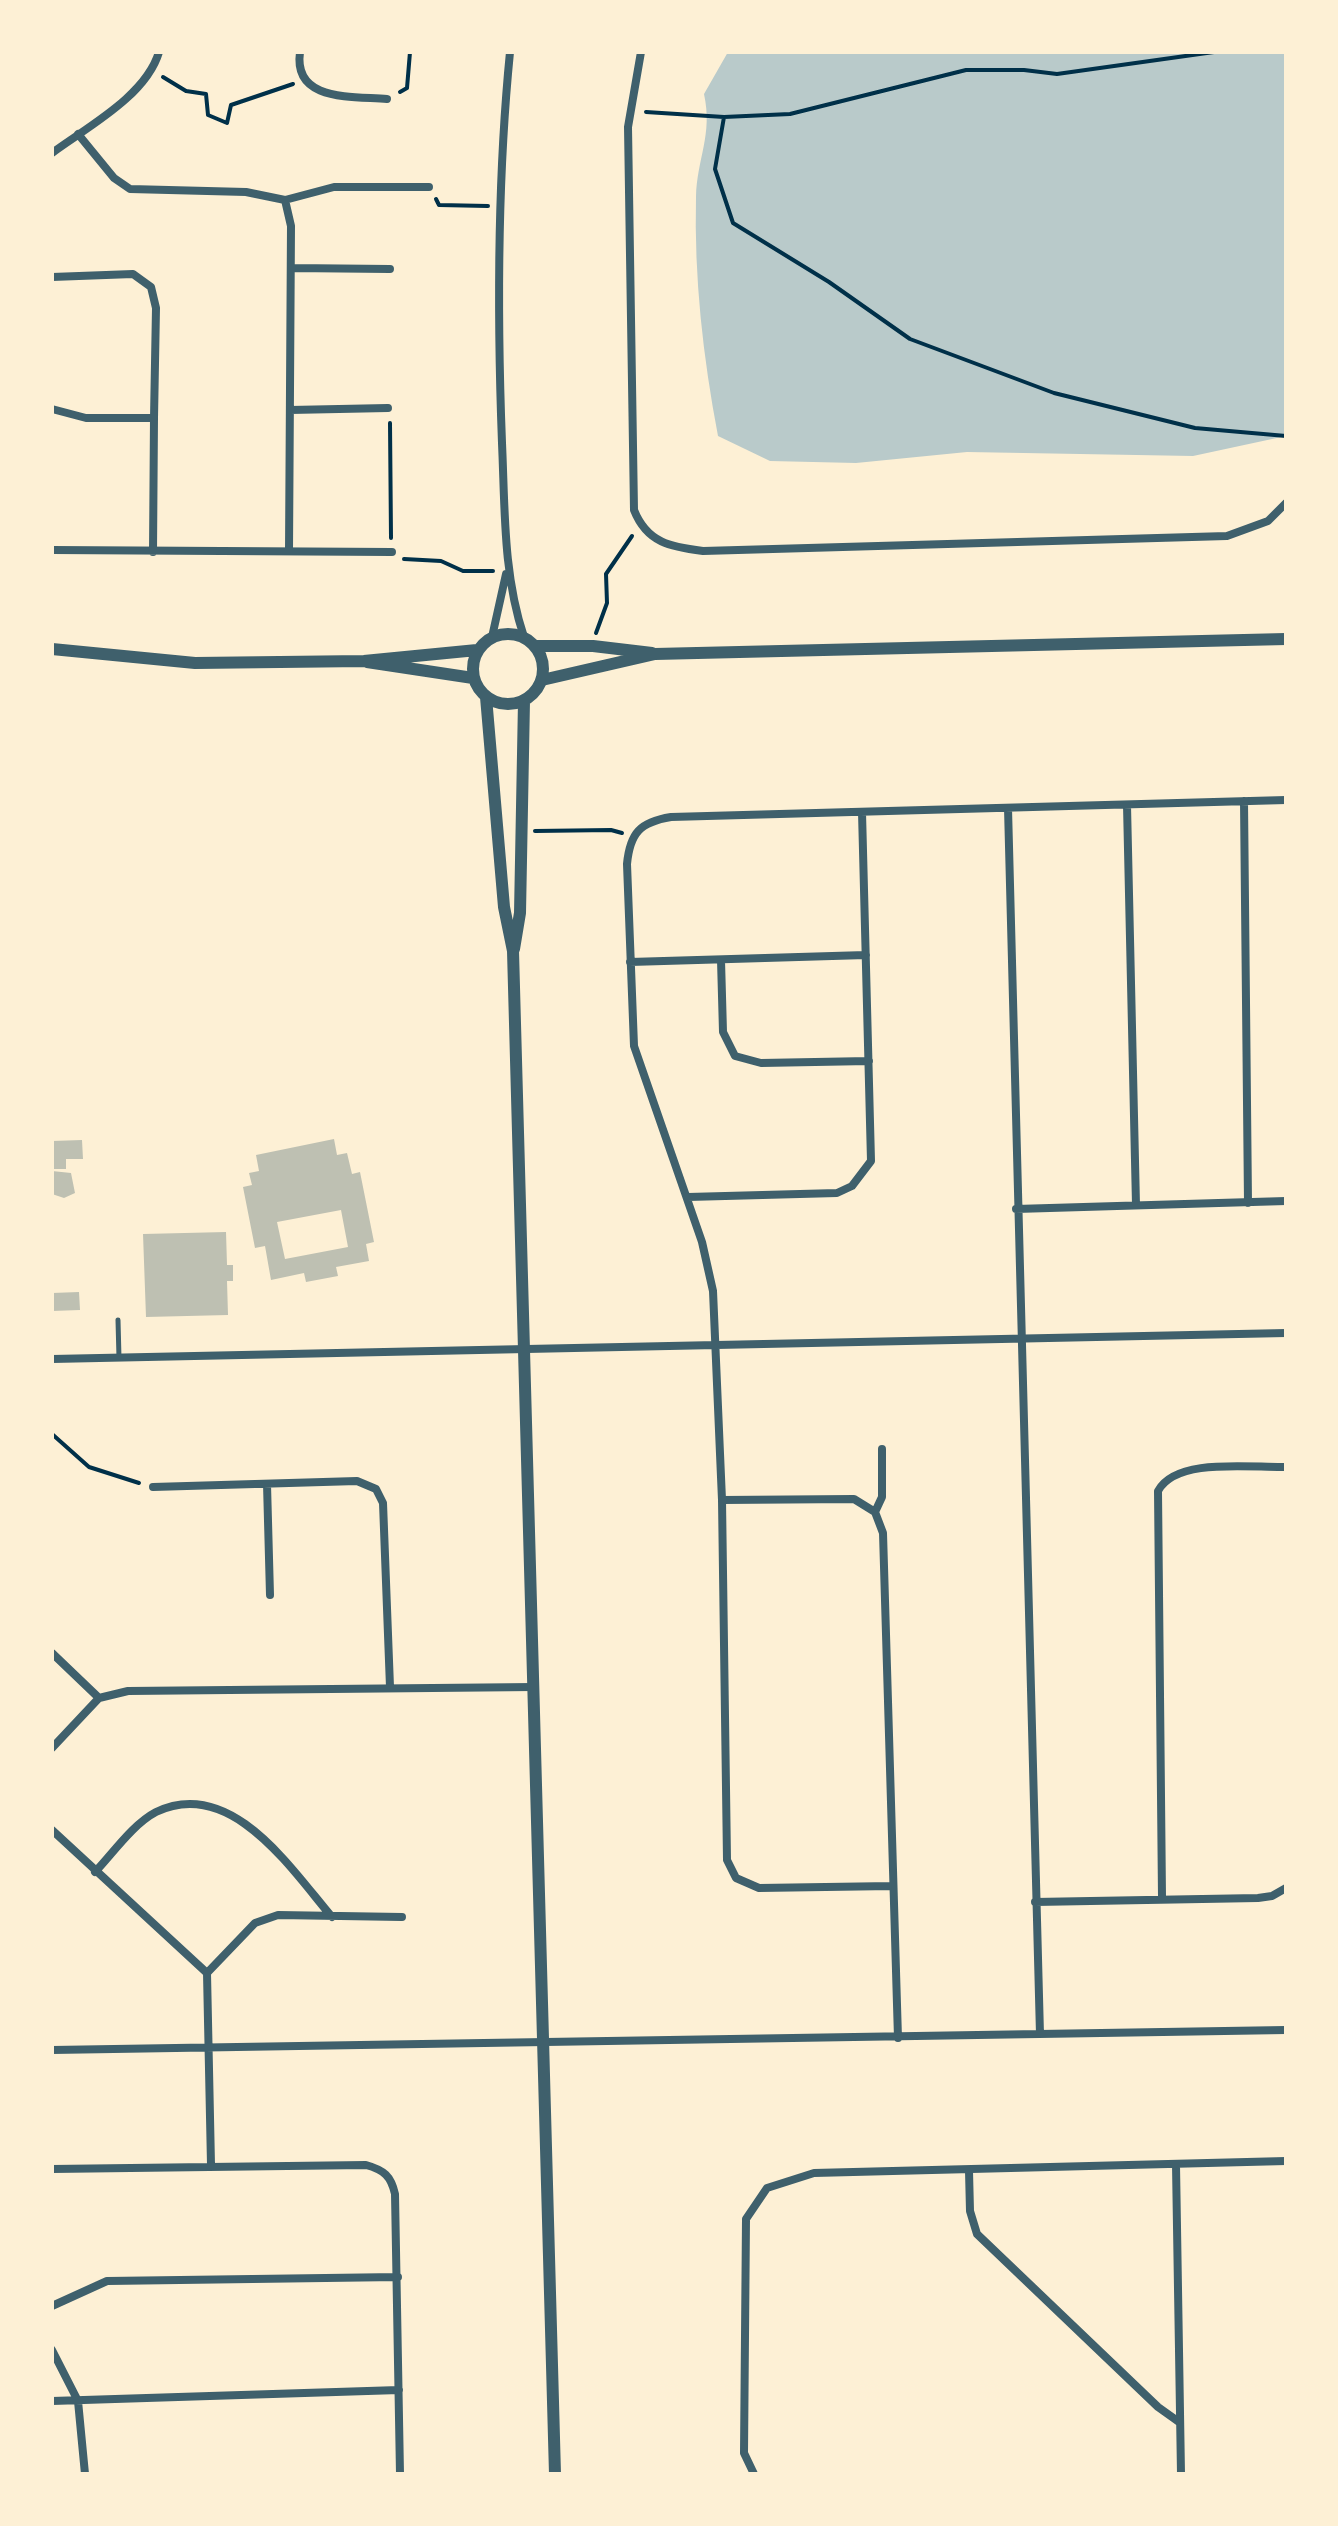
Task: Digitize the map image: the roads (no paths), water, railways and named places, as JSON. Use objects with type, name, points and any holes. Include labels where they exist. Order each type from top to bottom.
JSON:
[{"type":"street","points":[[52,153],[149,75],[159,52]]},
{"type":"street","points":[[300,52],[302,79],[325,93],[387,99]]},
{"type":"street","points":[[510,52],[499,207],[497,300],[507,569],[524,637]]},
{"type":"street","points":[[641,52],[628,127],[634,510],[649,537],[674,547],[703,551],[1211,537],[1227,536],[1268,521],[1286,503]]},
{"type":"street","points":[[78,134],[114,178],[130,189],[246,192],[285,200],[334,187],[429,187]]},
{"type":"street","points":[[285,200],[290,216],[291,268],[289,551]]},
{"type":"street","points":[[291,268],[390,269]]},
{"type":"street","points":[[52,277],[133,274],[151,287],[156,308],[153,552]]},
{"type":"street","points":[[290,410],[388,408]]},
{"type":"street","points":[[52,409],[86,418],[154,418]]},
{"type":"street","points":[[52,550],[392,552]]},
{"type":"street","points":[[492,637],[507,569]]},
{"type":"street","points":[[52,649],[195,663],[364,661],[477,650],[492,637],[508,633],[524,637],[535,646],[543,662],[542,680]]},
{"type":"street","points":[[535,646],[593,646],[655,654],[1286,639]]},
{"type":"street","points":[[477,650],[473,678],[486,697],[498,703],[524,701]]},
{"type":"street","points":[[513,951],[520,913],[524,701],[542,680],[655,654]]},
{"type":"street","points":[[364,661],[473,678]]},
{"type":"street","points":[[486,697],[504,907],[513,951],[546,2044],[555,2474]]},
{"type":"street","points":[[892,1886],[759,1888],[736,1878],[727,1860],[722,1500],[709,1271],[688,1197],[636,1055],[627,864],[632,837],[651,820],[671,817],[1286,800]]},
{"type":"street","points":[[1244,801],[1248,1203]]},
{"type":"street","points":[[1127,805],[1136,1205]]},
{"type":"street","points":[[1008,808],[1016,1209],[1040,2034]]},
{"type":"street","points":[[688,1197],[820,1195],[852,1186],[871,1161],[862,812]]},
{"type":"street","points":[[630,962],[866,955]]},
{"type":"street","points":[[721,960],[723,1032],[735,1056],[761,1063],[869,1061]]},
{"type":"street","points":[[1016,1209],[1286,1201]]},
{"type":"street","points":[[52,1359],[1286,1333]]},
{"type":"street","points":[[875,1512],[882,1497],[882,1449]]},
{"type":"street","points":[[1162,1897],[1158,1491],[1172,1474],[1190,1469],[1286,1467]]},
{"type":"street","points":[[153,1487],[357,1481],[376,1489],[383,1503],[390,1687]]},
{"type":"street","points":[[267,1484],[270,1595]]},
{"type":"street","points":[[722,1500],[854,1499],[875,1512],[883,1533],[898,2038]]},
{"type":"street","points":[[52,1653],[99,1698]]},
{"type":"street","points":[[52,1748],[99,1698],[162,1689],[534,1687]]},
{"type":"street","points":[[95,1872],[157,1812],[189,1807],[226,1810],[254,1829],[332,1917]]},
{"type":"street","points":[[52,1830],[207,1973],[211,2049],[211,2165]]},
{"type":"street","points":[[1035,1902],[1162,1897],[1258,1898],[1272,1896],[1286,1888]]},
{"type":"street","points":[[207,1973],[263,1918],[402,1917]]},
{"type":"street","points":[[52,2050],[1286,2030]]},
{"type":"street","points":[[754,2474],[744,2453],[746,2219],[767,2188],[814,2173],[1286,2161]]},
{"type":"street","points":[[52,2169],[366,2165],[385,2172],[392,2180],[395,2194],[400,2474]]},
{"type":"street","points":[[1176,2165],[1181,2474]]},
{"type":"street","points":[[969,2171],[970,2211],[977,2234],[1158,2407],[1179,2422]]},
{"type":"street","points":[[52,2306],[107,2281],[398,2277]]},
{"type":"street","points":[[52,2350],[78,2401],[85,2474]]},
{"type":"street","points":[[52,2401],[399,2390]]},
{"type":"lane","points":[[118,1320],[119,1358]]}]
